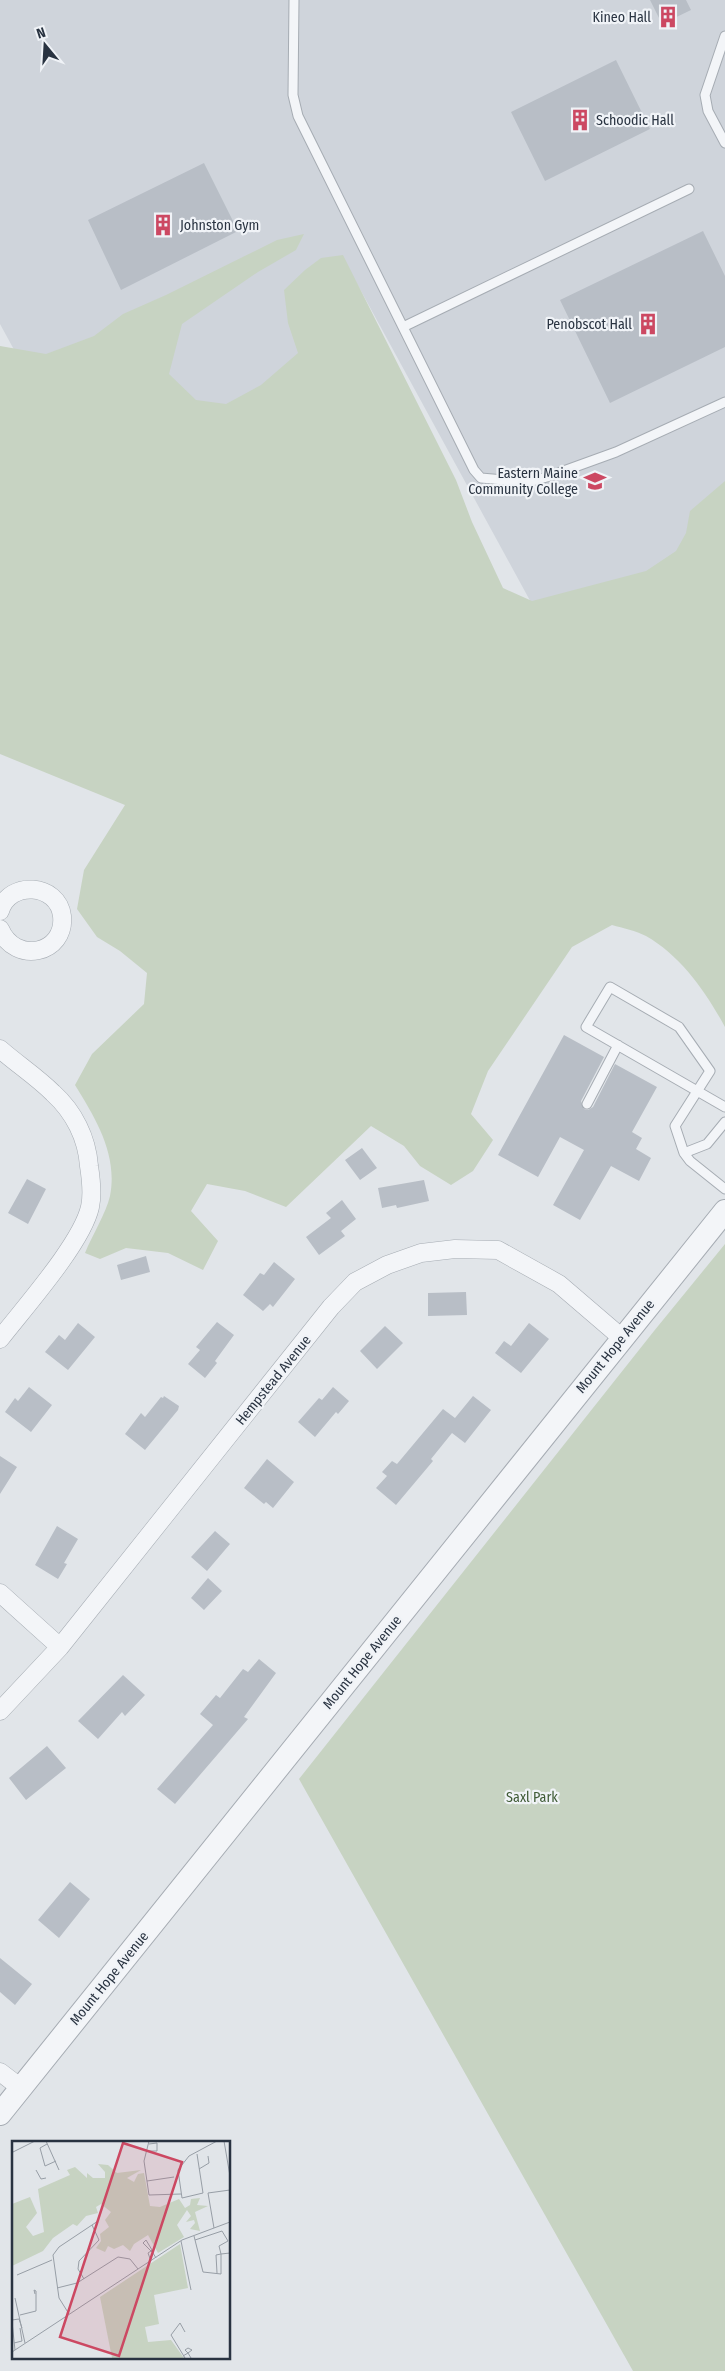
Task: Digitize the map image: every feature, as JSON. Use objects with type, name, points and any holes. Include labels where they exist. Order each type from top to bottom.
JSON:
[{"type":"street","points":[[0,911],[6,900],[14,893],[34,889],[44,891],[52,897],[58,905],[62,916],[57,936],[50,945],[41,950],[5,951],[0,929]]},
{"type":"street","points":[[0,1049],[54,1094],[82,1130],[88,1156],[91,1184],[90,1207],[85,1222],[62,1260],[0,1339]]},
{"type":"street","name":"Mount Hope Avenue","points":[[0,2114],[725,1211]]},
{"type":"street","name":"Hempstead Avenue","points":[[0,1711],[60,1647],[325,1315],[355,1282],[387,1265],[421,1253],[455,1249],[498,1250],[559,1284],[622,1338]]},
{"type":"street","points":[[0,1593],[60,1647]]},
{"type":"street","points":[[0,2072],[21,2088]]},
{"type":"lane","points":[[297,1],[293,95],[298,116],[474,470],[481,478],[528,482],[547,477],[616,452],[725,402]]},
{"type":"lane","points":[[725,36],[705,96],[708,111],[725,143]]},
{"type":"lane","points":[[403,327],[689,189]]},
{"type":"lane","points":[[725,1107],[698,1090],[586,1027],[610,987],[680,1027],[710,1071],[698,1090],[675,1126],[684,1153],[690,1161],[725,1189]]},
{"type":"lane","points":[[587,1104],[618,1045]]},
{"type":"lane","points":[[684,1153],[707,1144],[725,1122]]},
{"type":"shaded area","name":"Eastern Maine Community College","points":[[0,0],[725,0],[725,958],[355,280],[172,639],[0,324]]},
{"type":"green space","points":[[304,234],[296,250],[258,272],[182,324],[169,374],[196,400],[226,404],[261,385],[298,353],[288,323],[284,290],[321,258],[343,255],[456,480],[472,522],[503,588],[532,601],[646,571],[676,551],[686,533],[690,511],[725,481],[725,1027],[701,988],[681,964],[659,944],[634,931],[612,925],[572,947],[488,1071],[471,1114],[493,1140],[473,1171],[451,1185],[420,1166],[404,1146],[371,1126],[286,1207],[245,1191],[207,1184],[191,1211],[218,1241],[203,1270],[168,1253],[126,1248],[100,1259],[85,1253],[108,1203],[112,1181],[111,1166],[108,1152],[97,1124],[75,1085],[92,1054],[144,1004],[147,973],[120,951],[97,937],[77,909],[84,870],[125,805],[0,754],[0,346],[46,354],[94,336],[123,314],[277,240]]},
{"type":"green space","name":"Saxl Park","points":[[725,1244],[725,2371],[633,2371],[299,1779]]},
{"type":"building","name":"Kineo Hall","points":[[650,0],[686,0],[691,10],[662,24]]},
{"type":"building","name":"Schoodic Hall","points":[[616,60],[650,129],[545,181],[511,112]]},
{"type":"building","name":"Johnston Gym","points":[[204,163],[238,231],[121,290],[88,220]]},
{"type":"building","name":"Penobscot Hall","points":[[703,231],[725,276],[725,347],[610,403],[560,300]]},
{"type":"building","points":[[564,1035],[604,1057],[581,1101],[584,1109],[588,1110],[593,1107],[615,1064],[657,1087],[632,1132],[642,1138],[636,1149],[651,1158],[639,1181],[611,1166],[580,1220],[553,1205],[584,1150],[560,1137],[538,1177],[498,1155]]},
{"type":"building","points":[[362,1148],[377,1168],[360,1180],[345,1160]]},
{"type":"building","points":[[27,1179],[46,1189],[28,1224],[8,1213]]},
{"type":"building","points":[[424,1180],[429,1201],[397,1208],[396,1205],[382,1208],[378,1188]]},
{"type":"building","points":[[342,1200],[356,1219],[341,1231],[345,1236],[319,1255],[306,1237],[331,1218],[326,1213]]},
{"type":"building","points":[[146,1256],[150,1272],[121,1280],[117,1265]]},
{"type":"building","points":[[274,1262],[295,1279],[273,1307],[270,1304],[263,1311],[243,1295],[260,1273],[264,1275]]},
{"type":"building","points":[[466,1292],[467,1315],[428,1316],[428,1293]]},
{"type":"building","points":[[217,1322],[234,1335],[215,1361],[217,1363],[205,1378],[188,1364],[200,1350],[196,1347]]},
{"type":"building","points":[[78,1323],[95,1337],[68,1370],[45,1352],[59,1335],[65,1340]]},
{"type":"building","points":[[529,1323],[549,1339],[521,1373],[495,1353],[504,1341],[511,1346]]},
{"type":"building","points":[[385,1326],[403,1343],[377,1369],[360,1351]]},
{"type":"building","points":[[29,1387],[52,1405],[31,1432],[5,1412],[15,1398],[18,1401]]},
{"type":"building","points":[[333,1387],[349,1401],[338,1414],[336,1412],[315,1437],[298,1422],[319,1398],[322,1400]]},
{"type":"building","points":[[164,1396],[179,1406],[178,1410],[145,1450],[125,1434],[141,1413],[145,1417],[161,1397],[163,1398]]},
{"type":"building","points":[[473,1396],[491,1410],[465,1443],[452,1433],[431,1459],[433,1461],[396,1505],[376,1488],[387,1476],[382,1472],[392,1461],[397,1464],[443,1409],[455,1418]]},
{"type":"building","points":[[0,1456],[17,1467],[0,1494]]},
{"type":"building","points":[[267,1459],[294,1482],[273,1508],[266,1502],[264,1504],[244,1488]]},
{"type":"building","points":[[57,1526],[78,1539],[64,1563],[67,1564],[58,1579],[35,1565]]},
{"type":"building","points":[[215,1531],[230,1544],[207,1571],[191,1557]]},
{"type":"building","points":[[208,1578],[222,1591],[204,1610],[191,1598]]},
{"type":"building","points":[[259,1659],[276,1673],[244,1717],[248,1719],[175,1804],[157,1789],[213,1725],[200,1714],[216,1695],[220,1698],[243,1669],[248,1672]]},
{"type":"building","points":[[123,1675],[145,1695],[125,1716],[122,1712],[98,1739],[78,1721]]},
{"type":"building","points":[[47,1746],[66,1768],[26,1800],[9,1778]]},
{"type":"building","points":[[70,1882],[90,1899],[59,1938],[38,1920]]},
{"type":"building","points":[[0,1958],[32,1984],[15,2005],[0,1992]]},
{"type":"place","name":"Kineo Hall","points":[[668,17]]},
{"type":"place","name":"Schoodic Hall","points":[[580,120]]},
{"type":"place","name":"Johnston Gym","points":[[163,225]]},
{"type":"place","name":"Penobscot Hall","points":[[648,324]]},
{"type":"place","name":"Eastern Maine Community College","points":[[595,481]]}]
